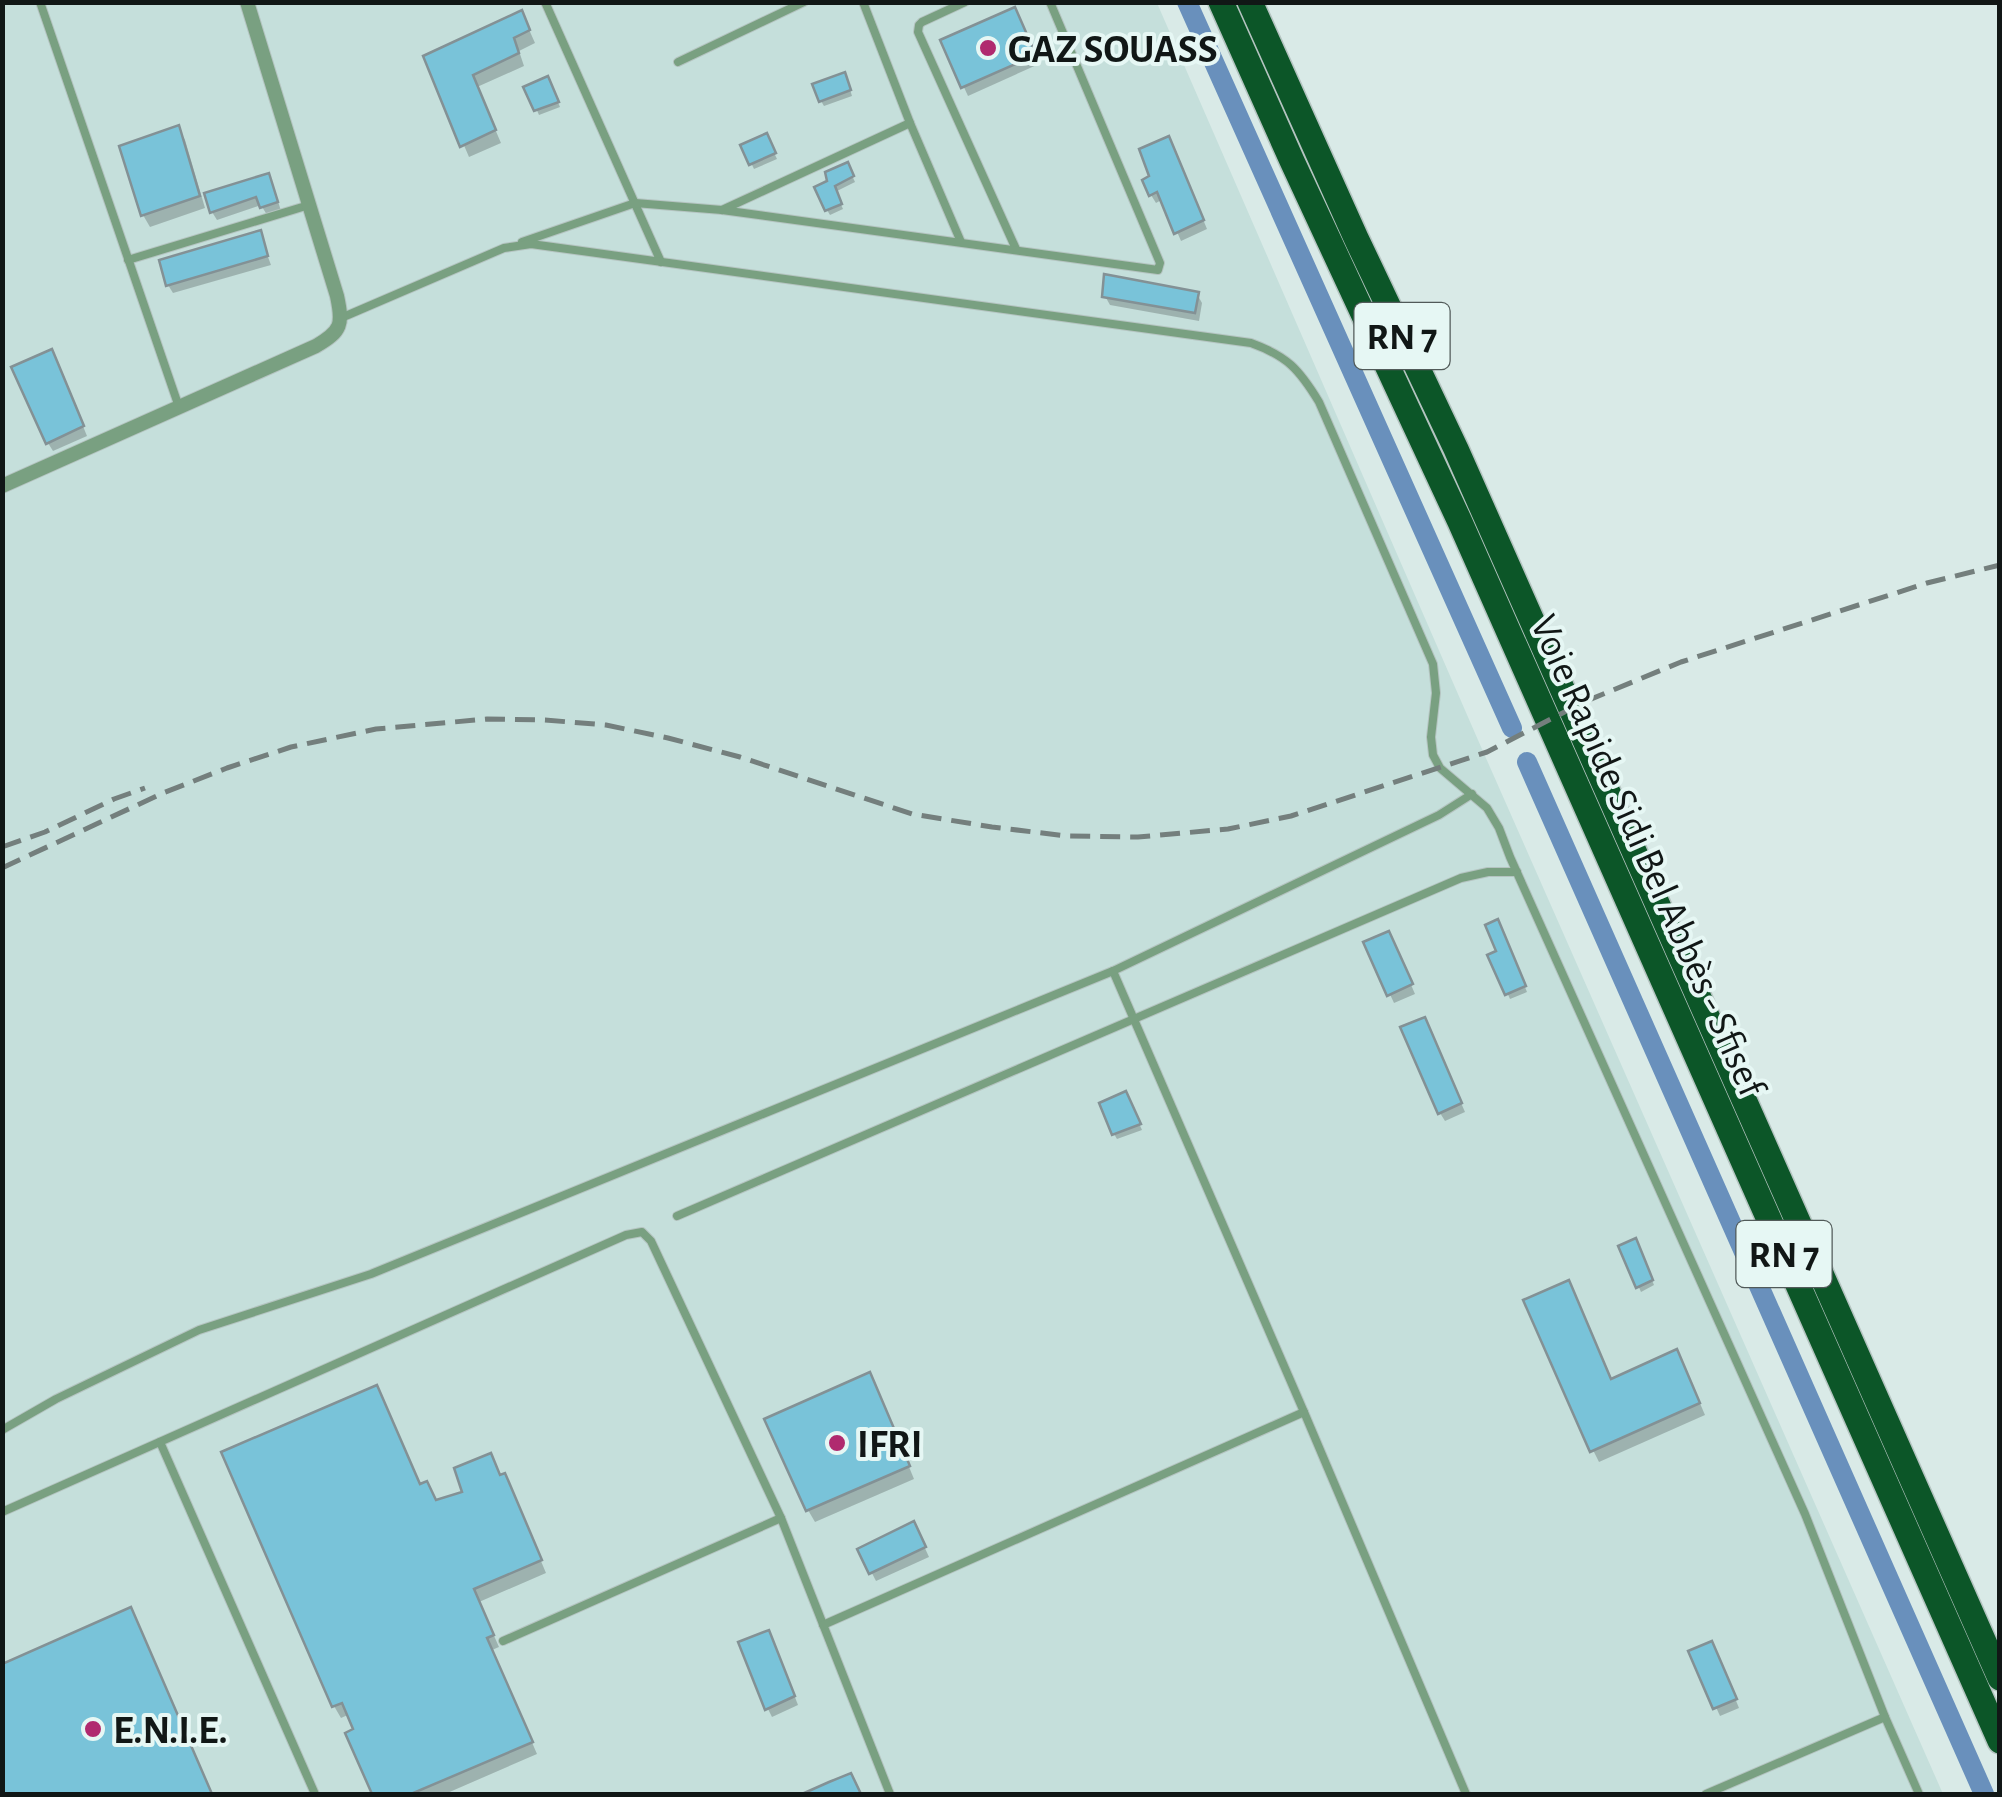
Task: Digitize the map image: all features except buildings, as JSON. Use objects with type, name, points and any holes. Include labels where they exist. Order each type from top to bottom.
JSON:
[{"type":"highway","name":"Voie Rapide Sidi Bel Abbès - Sfisef","points":[[1221,2],[1460,522],[2000,1742]]},
{"type":"highway","name":"Voie Rapide Sidi Bel Abbès - Sfisef","points":[[1250,2],[1456,449],[2000,1678]]},
{"type":"street","points":[[2,486],[316,346],[339,329],[342,318],[247,2]]},
{"type":"lane","points":[[40,2],[178,407]]},
{"type":"lane","points":[[545,2],[662,262]]},
{"type":"lane","points":[[678,62],[804,2]]},
{"type":"lane","points":[[863,2],[961,242]]},
{"type":"lane","points":[[965,2],[922,22],[918,32],[1016,249]]},
{"type":"lane","points":[[342,318],[504,248],[635,203],[722,210],[1158,270],[1161,265],[1050,2]]},
{"type":"lane","points":[[722,210],[910,123]]},
{"type":"lane","points":[[128,260],[309,205]]},
{"type":"lane","points":[[504,248],[531,244],[1251,343],[1289,360],[1318,402],[1433,664],[1433,755],[1440,768],[1487,808],[1499,828],[1804,1514],[1884,1717],[1919,1794]]},
{"type":"lane","points":[[2,1430],[56,1399],[199,1330],[371,1274],[1113,971],[1439,814],[1472,794]]},
{"type":"lane","points":[[677,1216],[1461,878],[1488,872],[1517,872]]},
{"type":"lane","points":[[1113,971],[1466,1794]]},
{"type":"lane","points":[[2,1512],[626,1235],[642,1232],[651,1241],[781,1518],[890,1794]]},
{"type":"lane","points":[[822,1625],[1304,1412]]},
{"type":"lane","points":[[160,1442],[315,1794]]},
{"type":"lane","points":[[504,1641],[781,1518]]},
{"type":"lane","points":[[1706,1794],[1884,1717]]},
{"type":"shaded area","points":[[3,3],[1157,3],[1943,1794],[3,1794]]},
{"type":"waterway","points":[[1187,2],[1512,728]]},
{"type":"waterway","points":[[1527,762],[1984,1794]]},
{"type":"railway","points":[[2,868],[163,793],[291,747],[376,729],[487,719],[606,725],[668,738],[740,757],[912,814],[992,827],[1067,836],[1138,837],[1228,829],[1291,816],[1487,752],[1584,702],[1681,662],[1927,583],[2000,565]]},
{"type":"railway","points":[[2,847],[145,788]]},
{"type":"place","name":"GAZ SOUASS","points":[[988,48]]},
{"type":"place","name":"IFRI","points":[[837,1443]]},
{"type":"place","name":"E.N.I.E.","points":[[93,1729]]}]
